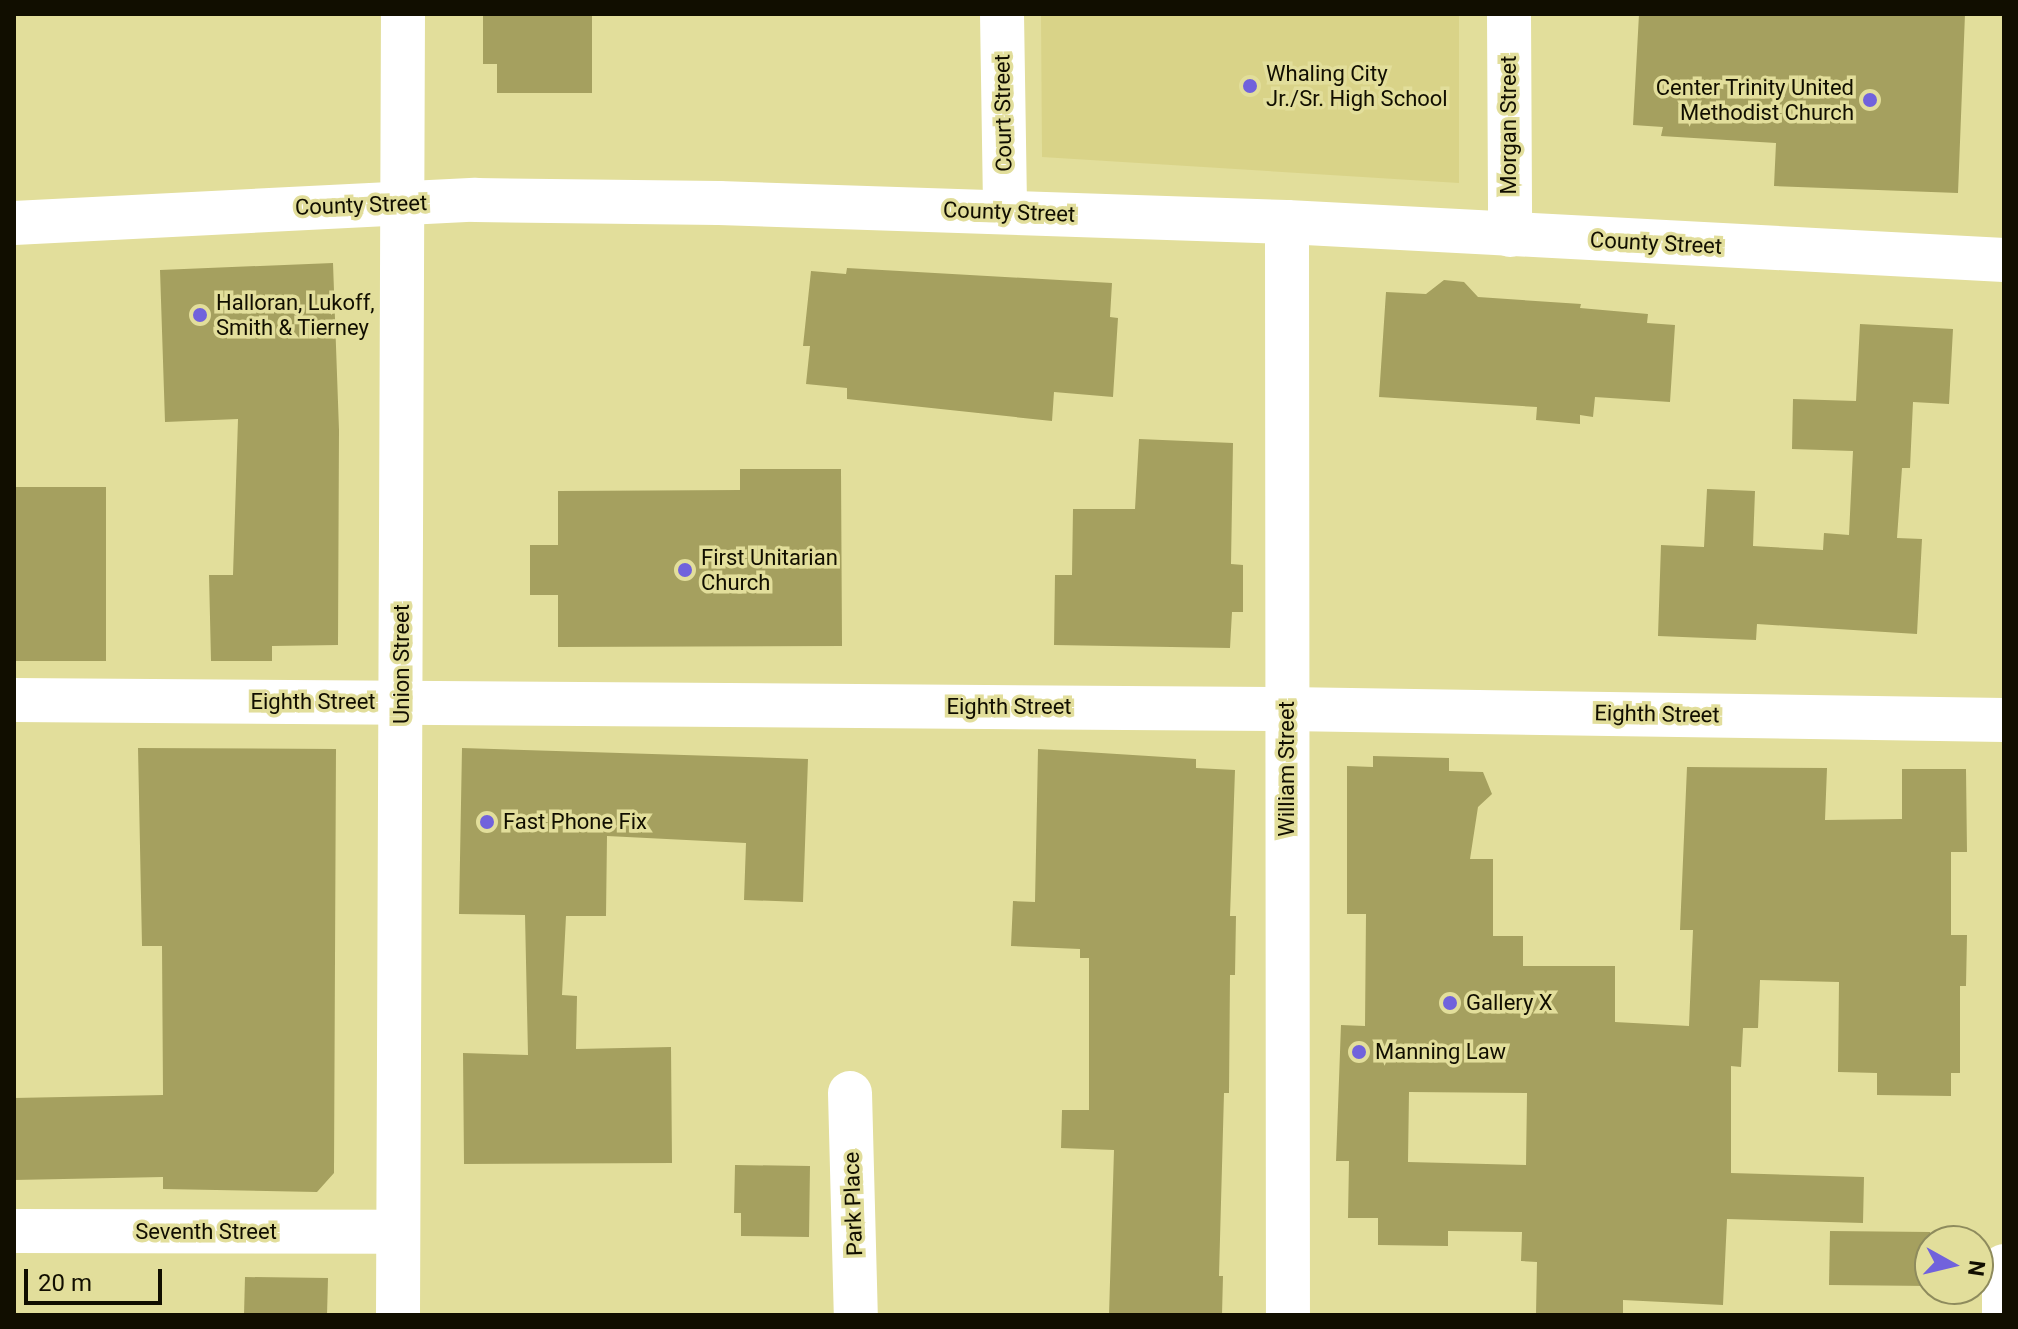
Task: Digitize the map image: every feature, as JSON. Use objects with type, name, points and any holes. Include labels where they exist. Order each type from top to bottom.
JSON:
[{"type":"street","name":"Union Street","points":[[398,1315],[403,14]]},
{"type":"street","name":"Court Street","points":[[1002,14],[1005,211]]},
{"type":"street","name":"Morgan Street","points":[[1509,14],[1510,235]]},
{"type":"street","name":"County Street","points":[[14,223],[475,200],[1005,211],[1287,222],[2004,260]]},
{"type":"street","name":"William Street","points":[[1287,222],[1288,1315]]},
{"type":"street","name":"Eighth Street","points":[[14,700],[1287,709],[2004,720]]},
{"type":"street","name":"Park Place","points":[[850,1093],[856,1315]]},
{"type":"street","name":"Seventh Street","points":[[14,1231],[398,1232]]},
{"type":"street","points":[[2004,1266],[2004,1315]]},
{"type":"shaded area","name":"Whaling City Jr./Sr. High School","points":[[1041,14],[1459,14],[1459,183],[1042,157]]},
{"type":"building","points":[[483,14],[592,14],[592,93],[497,93],[497,64],[483,64]]},
{"type":"building","name":"Center Trinity United Methodist Church","points":[[1639,14],[1965,14],[1958,193],[1774,186],[1776,143],[1661,136],[1663,127],[1633,125]]},
{"type":"building","points":[[333,263],[339,430],[338,645],[272,646],[272,661],[211,661],[209,575],[233,575],[238,419],[165,422],[160,270]]},
{"type":"building","points":[[847,268],[1112,283],[1110,317],[1118,318],[1113,397],[1054,392],[1052,421],[847,399],[847,388],[806,384],[810,346],[803,346],[811,271],[846,274]]},
{"type":"building","points":[[1444,280],[1464,282],[1478,297],[1581,304],[1580,308],[1648,314],[1647,323],[1675,325],[1670,402],[1595,397],[1593,417],[1580,415],[1580,424],[1536,420],[1537,407],[1379,397],[1386,292],[1426,294]]},
{"type":"building","points":[[1860,324],[1953,329],[1949,404],[1913,402],[1910,468],[1902,468],[1897,538],[1922,539],[1917,634],[1757,624],[1756,640],[1658,636],[1661,545],[1704,547],[1707,489],[1755,491],[1753,546],[1823,550],[1824,533],[1849,535],[1853,451],[1792,449],[1793,399],[1856,401]]},
{"type":"building","points":[[1139,439],[1233,443],[1231,564],[1243,565],[1243,612],[1232,612],[1230,648],[1054,645],[1055,575],[1072,575],[1073,509],[1135,509]]},
{"type":"building","name":"First Unitarian Church","points":[[740,469],[841,469],[842,646],[558,647],[558,595],[530,595],[530,545],[558,545],[558,491],[740,490]]},
{"type":"building","points":[[14,487],[106,487],[106,661],[14,661]]},
{"type":"building","points":[[138,748],[336,749],[334,1173],[317,1192],[163,1189],[163,1177],[14,1180],[14,1098],[163,1095],[162,946],[142,946]]},
{"type":"building","points":[[462,748],[808,759],[803,902],[744,900],[746,843],[607,836],[606,916],[566,916],[562,995],[577,996],[576,1049],[671,1047],[672,1163],[464,1164],[463,1053],[528,1055],[525,915],[459,914]]},
{"type":"building","points":[[1038,749],[1196,759],[1196,768],[1235,770],[1230,916],[1236,916],[1235,975],[1230,975],[1229,1093],[1224,1093],[1219,1276],[1223,1276],[1222,1315],[1109,1315],[1114,1150],[1061,1148],[1062,1110],[1089,1110],[1089,958],[1080,958],[1080,949],[1011,946],[1013,901],[1035,902]]},
{"type":"building","points":[[1373,756],[1449,758],[1449,771],[1483,772],[1492,794],[1478,807],[1470,859],[1493,859],[1493,936],[1523,936],[1523,966],[1615,966],[1615,1022],[1689,1026],[1693,930],[1680,930],[1687,767],[1827,768],[1825,820],[1902,819],[1902,769],[1966,769],[1967,852],[1951,852],[1951,935],[1967,935],[1966,986],[1960,986],[1960,1073],[1951,1073],[1951,1096],[1877,1095],[1877,1073],[1838,1072],[1839,982],[1760,980],[1758,1028],[1743,1028],[1741,1067],[1731,1066],[1731,1173],[1864,1177],[1863,1223],[1727,1219],[1723,1305],[1623,1300],[1623,1315],[1536,1315],[1537,1262],[1521,1261],[1522,1232],[1448,1231],[1448,1246],[1378,1245],[1378,1218],[1348,1218],[1349,1161],[1336,1161],[1341,1025],[1365,1026],[1366,914],[1347,914],[1347,766],[1373,767]],"holes":[[[1409,1092],[1527,1093],[1526,1165],[1408,1162]]]},
{"type":"building","points":[[735,1165],[810,1166],[809,1237],[741,1236],[741,1213],[734,1213]]},
{"type":"building","points":[[1830,1231],[1914,1232],[1914,1286],[1829,1285]]},
{"type":"building","points":[[245,1277],[328,1278],[327,1315],[244,1315]]},
{"type":"place","name":"Whaling City Jr./Sr. High School","points":[[1250,86]]},
{"type":"place","name":"Center Trinity United Methodist Church","points":[[1870,100]]},
{"type":"place","name":"Halloran, Lukoff, Smith & Tierney","points":[[200,315]]},
{"type":"place","name":"First Unitarian Church","points":[[685,570]]},
{"type":"place","name":"Fast Phone Fix","points":[[487,822]]},
{"type":"place","name":"Gallery X","points":[[1450,1003]]},
{"type":"place","name":"Manning Law","points":[[1359,1052]]}]
